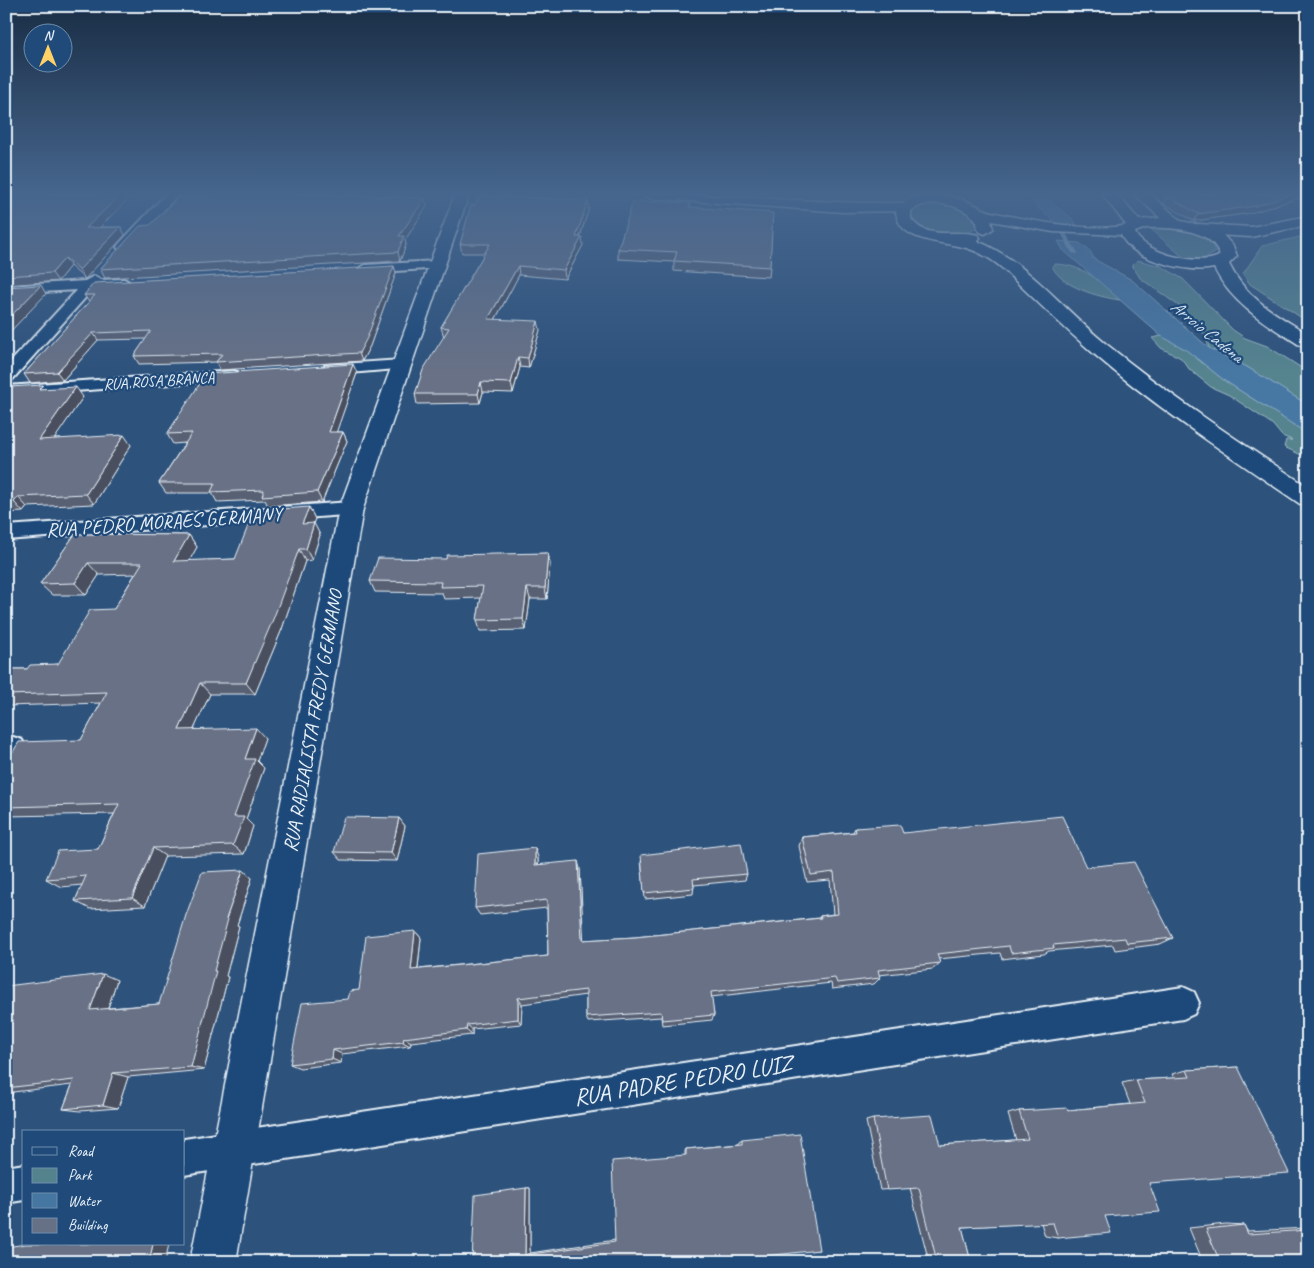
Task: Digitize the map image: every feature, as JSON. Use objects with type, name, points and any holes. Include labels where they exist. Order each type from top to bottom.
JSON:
[{"type":"main road","name":"RUA RADIALISTA FREDY GERMANO","points":[[213,1262],[351,509],[441,253]]},
{"type":"main road","points":[[991,253],[999,257],[1101,350],[1191,420],[1308,498]]},
{"type":"main road","points":[[1151,253],[1196,265],[1220,263],[1229,256],[1228,253]]},
{"type":"main road","points":[[1220,263],[1225,279],[1234,289],[1259,310],[1308,342]]},
{"type":"street","points":[[115,257],[118,253]]},
{"type":"street","points":[[348,270],[437,265]]},
{"type":"street","points":[[6,377],[102,271]]},
{"type":"street","points":[[6,290],[139,282]]},
{"type":"street","points":[[313,371],[402,365]]},
{"type":"street","name":"RUA ROSA BRANCA","points":[[6,391],[254,374]]},
{"type":"street","name":"RUA PEDRO MORAES GERMANY","points":[[6,533],[351,509]]},
{"type":"street","name":"RUA PADRE PEDRO LUIZ","points":[[185,1157],[1183,1003]]},
{"type":"street","points":[[6,1185],[22,1182]]},
{"type":"green space","points":[[1178,253],[1215,253],[1203,259],[1185,259]]},
{"type":"green space","points":[[1257,253],[1308,253],[1308,322],[1250,284],[1243,274]]},
{"type":"green space","points":[[1137,260],[1161,266],[1183,279],[1233,330],[1245,338],[1267,346],[1308,372],[1308,405],[1247,367],[1209,348],[1205,334],[1189,324],[1179,306],[1140,278],[1132,265]]},
{"type":"green space","points":[[1054,264],[1082,270],[1106,286],[1120,300],[1082,290],[1072,285],[1063,280],[1057,273],[1052,266]]},
{"type":"green space","points":[[1161,336],[1185,349],[1225,381],[1308,434],[1308,458],[1284,447],[1286,440],[1292,440],[1282,436],[1272,424],[1229,395],[1211,387],[1190,370],[1181,358],[1161,348],[1152,338]]},
{"type":"water","name":"Arroio Cadena","points":[[1067,253],[1091,253],[1094,259],[1132,280],[1209,348],[1247,367],[1308,405],[1308,434],[1225,381],[1185,349],[1161,336]]},
{"type":"building","points":[[6,253],[95,253],[79,270],[65,258],[52,273],[6,276]]},
{"type":"building","points":[[115,253],[377,253],[100,269]]},
{"type":"building","points":[[485,253],[573,253],[564,270],[518,266],[488,319],[538,321],[528,358],[518,357],[511,383],[481,382],[478,394],[415,394],[423,370],[449,328],[441,327]]},
{"type":"building","points":[[677,253],[771,253],[770,267],[674,261]]},
{"type":"building","points":[[394,266],[367,338],[359,353],[216,362],[222,354],[134,356],[151,331],[93,333],[57,372],[24,374],[95,295],[84,295],[94,283]]},
{"type":"building","points":[[41,285],[6,321],[6,287]]},
{"type":"building","points":[[353,364],[329,432],[343,432],[317,492],[262,496],[264,490],[211,492],[215,483],[159,483],[192,433],[167,434],[206,374]]},
{"type":"building","points":[[43,385],[39,389],[76,387],[39,440],[124,435],[86,494],[18,497],[14,502],[6,503],[6,392],[10,387]]},
{"type":"building","points":[[309,507],[302,524],[314,523],[306,549],[299,549],[274,617],[246,683],[200,683],[179,730],[256,728],[245,759],[255,759],[234,817],[244,817],[233,845],[153,848],[132,898],[75,901],[86,876],[46,879],[58,851],[98,849],[119,804],[6,807],[6,763],[19,742],[81,740],[107,692],[6,695],[6,669],[27,669],[30,665],[58,664],[90,610],[114,609],[142,563],[88,563],[75,583],[40,584],[75,534],[189,535],[174,561],[235,559],[254,511]]},
{"type":"building","points":[[548,553],[545,588],[527,588],[523,619],[477,620],[483,586],[440,587],[441,582],[370,581],[378,558],[446,559],[447,555]]},
{"type":"building","points":[[1062,816],[1086,867],[1134,862],[1173,938],[1127,943],[1125,938],[1053,945],[1054,948],[1011,953],[1009,946],[937,954],[940,963],[878,970],[880,978],[837,983],[835,978],[711,992],[714,1015],[662,1020],[661,1012],[586,1017],[586,990],[518,998],[518,1019],[467,1025],[466,1030],[404,1038],[403,1042],[333,1050],[332,1059],[290,1064],[302,1003],[348,999],[350,991],[359,990],[366,936],[415,931],[411,970],[548,956],[547,900],[475,908],[478,854],[535,848],[535,865],[578,861],[582,940],[635,937],[821,918],[820,916],[838,914],[834,872],[811,875],[802,837],[856,832],[855,828],[900,825],[903,833]]},
{"type":"building","points":[[344,817],[399,818],[391,853],[334,852]]},
{"type":"building","points":[[741,843],[747,874],[693,879],[694,888],[644,893],[641,855]]},
{"type":"building","points":[[243,870],[226,919],[228,919],[214,971],[216,971],[191,1067],[113,1073],[103,1105],[63,1109],[74,1080],[6,1088],[6,986],[103,974],[90,1010],[159,1004],[186,915],[202,872]]},
{"type":"building","points":[[1238,1067],[1289,1173],[1149,1183],[1160,1212],[1105,1216],[1111,1233],[1058,1238],[1053,1223],[962,1227],[971,1262],[937,1262],[919,1188],[887,1190],[873,1119],[932,1115],[940,1145],[1028,1139],[1019,1111],[1067,1108],[1068,1110],[1145,1103],[1136,1080],[1190,1077],[1187,1070]]},
{"type":"building","points":[[800,1134],[819,1250],[740,1259],[740,1262],[472,1262],[475,1195],[526,1188],[525,1255],[615,1242],[612,1161],[686,1155],[686,1149],[742,1144],[742,1140]]},
{"type":"building","points":[[1244,1225],[1248,1234],[1308,1230],[1308,1262],[1220,1262],[1206,1229]]},
{"type":"building","points":[[22,1245],[153,1246],[149,1262],[6,1262],[6,1247]]}]
